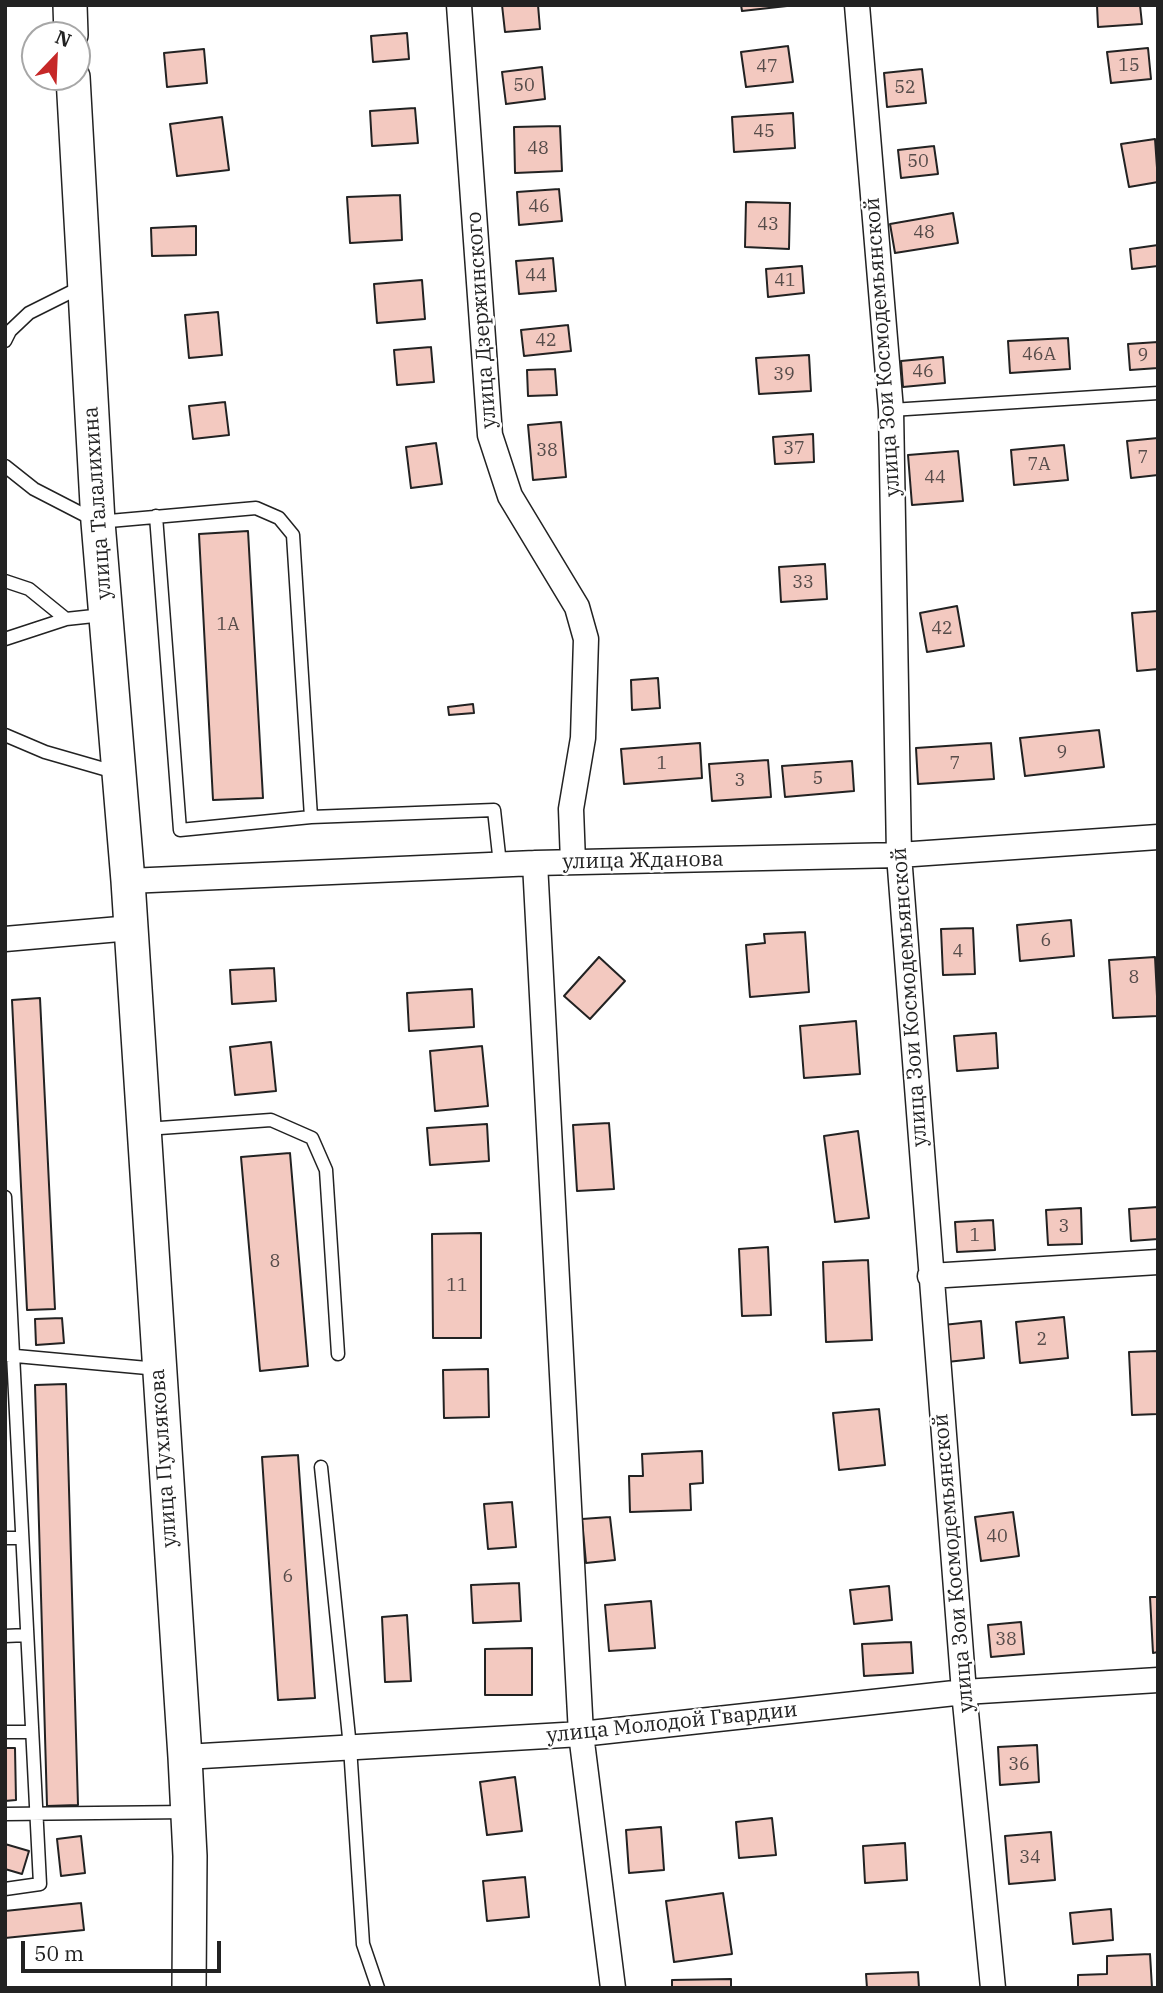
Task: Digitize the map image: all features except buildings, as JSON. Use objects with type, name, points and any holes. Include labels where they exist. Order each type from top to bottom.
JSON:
[{"type":"street","name":"улица Дзержинского","points":[[459,5],[490,435],[510,496],[577,607],[586,639],[583,738],[571,809],[573,862]]},
{"type":"street","name":"улица Зои Космодемьянской","points":[[857,5],[891,410],[899,855],[964,1692],[993,1988]]},
{"type":"street","name":"улица Талалихина","points":[[74,91],[98,522],[131,928]]},
{"type":"street","name":"улица Жданова","points":[[128,881],[500,864],[899,855],[1158,837]]},
{"type":"street","points":[[535,863],[580,1734],[610,1987]]},
{"type":"street","points":[[5,939],[131,928]]},
{"type":"street","name":"улица Пухлякова","points":[[131,928],[158,1369],[186,1757],[189,1988]]},
{"type":"street","points":[[930,1276],[1158,1262]]},
{"type":"street","name":"улица Молодой Гвардии","points":[[186,1757],[580,1734],[964,1692],[1158,1680]]},
{"type":"lane","points":[[5,341],[10,331],[29,313],[84,286]]},
{"type":"lane","points":[[891,410],[1158,393]]},
{"type":"lane","points":[[5,466],[34,489],[98,522],[256,508],[279,518],[293,535],[311,817]]},
{"type":"lane","points":[[156,516],[180,830],[311,817],[494,810],[500,864]]},
{"type":"lane","points":[[5,581],[29,589],[66,619]]},
{"type":"lane","points":[[5,639],[66,619],[105,615]]},
{"type":"lane","points":[[5,735],[45,752],[118,773]]},
{"type":"lane","points":[[145,1129],[271,1120],[312,1138],[326,1170],[338,1354]]},
{"type":"lane","points":[[5,1197],[12,1448],[22,1538],[40,1884],[5,1889]]},
{"type":"lane","points":[[9,1355],[158,1369]]},
{"type":"lane","points":[[321,1467],[350,1747],[363,1944],[378,1988]]},
{"type":"lane","points":[[5,1538],[22,1538]]},
{"type":"lane","points":[[5,1636],[27,1635]]},
{"type":"lane","points":[[5,1732],[32,1732]]},
{"type":"lane","points":[[5,1814],[188,1812]]}]
